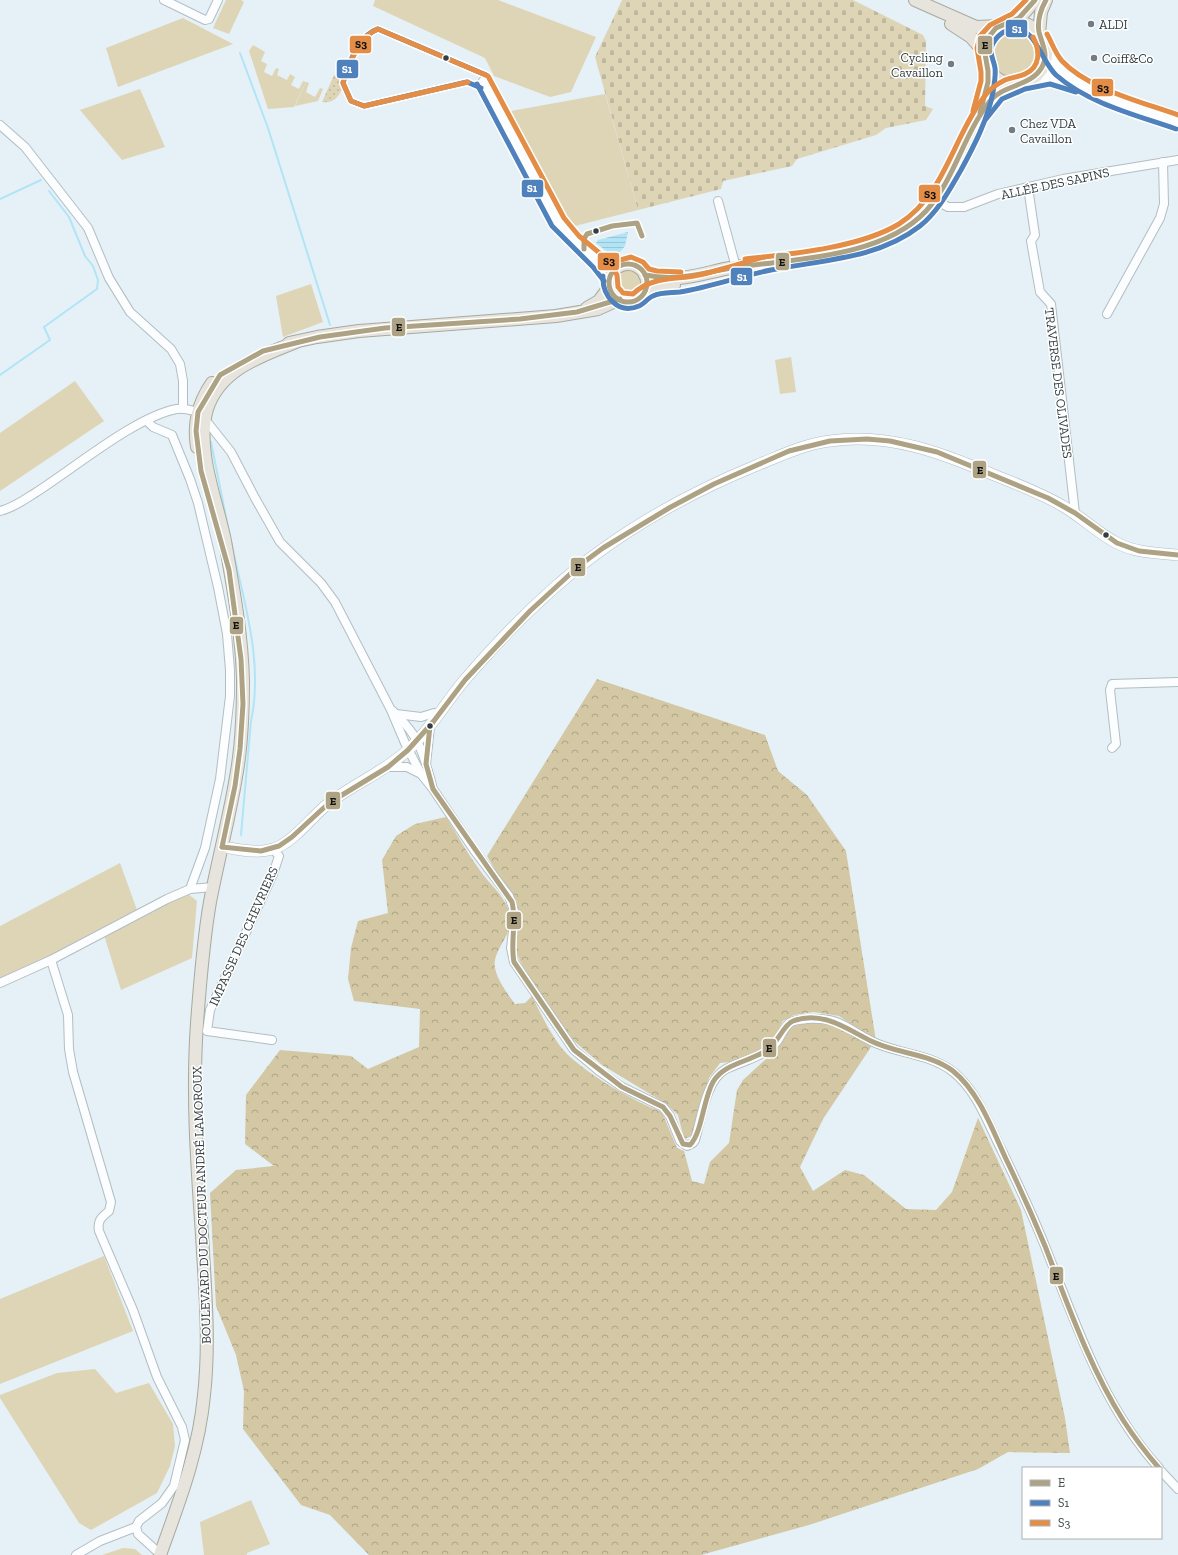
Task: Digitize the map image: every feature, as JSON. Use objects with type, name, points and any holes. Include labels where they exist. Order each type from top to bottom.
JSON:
[{"type":"main road","points":[[912,0],[971,37],[984,52]]},
{"type":"main road","points":[[915,0],[976,27],[1000,26],[1012,22],[1025,12],[1035,0]]},
{"type":"main road","points":[[1039,34],[1041,12],[1046,0]]},
{"type":"main road","points":[[572,314],[599,301],[612,277],[625,264],[635,265],[645,275],[656,278],[675,279],[849,249],[886,238],[916,221],[935,200],[945,184],[978,120],[995,95],[1015,84],[1030,79],[1042,66],[1045,49],[1039,34],[1030,26],[1012,22]]},
{"type":"main road","points":[[978,120],[986,90],[988,69],[984,52],[987,39],[1000,26]]},
{"type":"main road","points":[[988,69],[997,78],[1015,84]]},
{"type":"main road","points":[[644,292],[658,287],[699,282],[736,269]]},
{"type":"main road","points":[[612,277],[613,294],[625,301],[636,300],[644,292],[647,284],[645,275]]},
{"type":"main road","points":[[296,342],[317,337],[359,331],[534,319],[572,314],[598,309],[620,299]]},
{"type":"main road","name":"BOULEVARD DU DOCTEUR ANDRÉ LAMOROUX","points":[[228,566],[200,466],[195,435],[202,415],[220,384],[234,372],[252,361],[296,342]]},
{"type":"main road","name":"BOULEVARD DU DOCTEUR ANDRÉ LAMOROUX","points":[[160,1555],[190,1470],[202,1416],[206,1372],[207,1329],[196,1128],[195,1054],[204,948],[213,887],[237,776],[243,710],[240,633],[204,446],[201,401],[213,381],[231,366],[266,350],[296,342]]},
{"type":"street","points":[[164,0],[206,20],[209,18],[218,0]]},
{"type":"street","points":[[1045,49],[1059,69],[1095,91]]},
{"type":"street","points":[[1030,79],[1039,77],[1056,78],[1178,122]]},
{"type":"street","points":[[483,81],[558,222],[574,241],[602,264],[612,277]]},
{"type":"street","points":[[0,125],[25,147],[88,228],[109,278],[130,312],[170,349],[180,364],[183,381],[183,409]]},
{"type":"street","name":"ALLÉE DES SAPINS","points":[[935,200],[948,207],[964,207],[998,194],[1063,179],[1178,160]]},
{"type":"street","points":[[1108,314],[1160,218],[1164,204],[1163,162]]},
{"type":"street","name":"TRAVERSE DES OLIVADES","points":[[1028,187],[1035,235],[1031,240],[1040,292],[1051,304],[1075,513]]},
{"type":"street","points":[[718,201],[736,269]]},
{"type":"street","points":[[0,511],[10,509],[126,432],[147,421],[172,410],[183,409],[202,415],[231,452],[280,542],[320,583],[335,602],[394,712],[407,746],[421,774],[434,789],[474,850],[509,896],[515,914],[511,948],[514,962],[568,1042],[599,1071],[622,1087],[667,1110],[683,1144],[690,1145],[695,1140],[708,1092],[715,1078],[726,1069],[761,1055],[775,1044],[790,1022],[813,1019],[835,1020],[877,1044],[932,1060],[947,1068],[960,1078],[980,1106],[1008,1163],[1050,1259],[1076,1328],[1096,1372],[1133,1436],[1158,1467]]},
{"type":"street","points":[[147,421],[153,427],[172,435],[190,479],[218,587],[227,634],[230,670],[230,696],[224,756],[205,848],[190,889]]},
{"type":"street","points":[[222,847],[256,851],[273,849],[292,838],[329,803],[388,767],[416,737],[430,726],[445,705],[484,658],[530,611],[580,565],[603,548],[647,521],[704,489],[742,471],[804,446],[845,439],[879,440],[905,443],[937,452],[960,460],[1048,498],[1075,513],[1105,536],[1127,548],[1178,555]]},
{"type":"street","points":[[1112,748],[1116,744],[1110,690],[1112,684],[1178,682]]},
{"type":"street","points":[[416,737],[434,713],[445,705]]},
{"type":"street","points":[[394,712],[421,717],[434,713]]},
{"type":"street","points":[[394,712],[416,737],[434,789]]},
{"type":"street","points":[[426,764],[430,726]]},
{"type":"street","points":[[372,776],[407,746]]},
{"type":"street","points":[[388,767],[407,767],[421,774]]},
{"type":"street","name":"IMPASSE DES CHEVRIERS","points":[[272,1040],[207,1031],[210,1010],[274,874],[278,856],[273,849]]},
{"type":"street","points":[[0,983],[51,960],[142,911],[190,889],[213,887]]},
{"type":"street","points":[[51,960],[68,1015],[69,1049],[72,1072],[111,1202],[109,1211],[100,1218],[98,1223],[99,1231],[133,1310],[157,1377],[182,1427],[184,1440],[174,1486],[162,1503],[139,1521],[136,1527],[100,1541],[76,1555]]},
{"type":"street","points":[[1162,1472],[1178,1489]]},
{"type":"street","points":[[136,1527],[138,1534],[160,1555]]},
{"type":"green space","points":[[226,0],[241,0],[244,2],[229,34],[213,28]]},
{"type":"green space","points":[[375,0],[498,0],[596,37],[571,92],[550,97],[494,76],[485,58],[373,6]]},
{"type":"green space","points":[[622,0],[853,0],[923,35],[926,41],[925,106],[933,109],[926,120],[886,128],[876,135],[797,159],[792,166],[723,181],[721,189],[638,210],[595,57]]},
{"type":"green space","points":[[183,18],[233,44],[118,87],[106,48]]},
{"type":"green space","points":[[1016,28],[1026,30],[1034,35],[1039,43],[1041,53],[1039,63],[1034,71],[1026,76],[1016,78],[1006,76],[998,71],[993,63],[991,53],[993,43],[998,35],[1006,30]]},
{"type":"green space","points":[[253,45],[265,52],[261,61],[267,64],[264,72],[272,76],[276,68],[279,69],[277,75],[287,80],[290,74],[295,77],[291,85],[299,89],[303,81],[306,82],[294,107],[268,109],[249,51]]},
{"type":"green space","points":[[334,75],[346,81],[335,99],[322,102]]},
{"type":"green space","points":[[306,82],[309,83],[306,92],[315,97],[320,88],[323,89],[318,101],[295,106]]},
{"type":"green space","points":[[140,89],[165,147],[122,160],[80,110]]},
{"type":"green space","points":[[605,94],[638,210],[575,226],[564,212],[511,111]]},
{"type":"green space","points":[[624,270],[637,273],[641,282],[638,292],[623,295],[616,288],[617,275]]},
{"type":"green space","points":[[311,284],[323,322],[283,337],[276,296]]},
{"type":"green space","points":[[791,357],[796,392],[780,394],[775,360]]},
{"type":"green space","points":[[75,381],[104,421],[0,491],[0,433]]},
{"type":"green space","points":[[597,679],[765,735],[778,771],[807,795],[846,851],[876,1041],[839,1016],[814,1012],[794,1015],[783,1021],[774,1039],[755,1054],[742,1061],[720,1063],[709,1078],[692,1136],[684,1139],[678,1115],[665,1103],[602,1065],[574,1041],[535,987],[520,961],[515,948],[519,924],[519,911],[487,856]]},
{"type":"green space","points":[[446,817],[470,857],[507,905],[511,918],[510,924],[506,937],[497,954],[495,965],[498,977],[508,994],[515,1004],[525,1003],[532,996],[552,1034],[562,1048],[587,1071],[612,1087],[662,1112],[677,1148],[684,1151],[692,1181],[704,1184],[710,1162],[729,1143],[737,1090],[743,1080],[778,1048],[787,1031],[794,1026],[806,1023],[832,1023],[861,1041],[873,1044],[823,1119],[800,1167],[813,1191],[845,1170],[864,1175],[906,1209],[936,1210],[952,1192],[978,1118],[1021,1210],[1065,1418],[1070,1453],[1008,1452],[978,1469],[809,1525],[701,1555],[369,1555],[330,1515],[301,1505],[243,1429],[244,1391],[236,1355],[216,1306],[210,1193],[236,1170],[274,1166],[245,1144],[246,1095],[280,1050],[351,1056],[368,1069],[419,1047],[420,1009],[354,1001],[348,979],[351,948],[358,921],[388,913],[382,860],[396,836],[415,824]]},
{"type":"green space","points":[[120,863],[137,910],[43,961],[0,980],[0,926]]},
{"type":"green space","points":[[187,893],[197,901],[192,958],[121,990],[104,935]]},
{"type":"green space","points":[[104,1256],[133,1331],[0,1384],[0,1299]]},
{"type":"green space","points":[[95,1369],[116,1393],[149,1383],[173,1424],[175,1446],[170,1466],[157,1493],[91,1530],[79,1523],[0,1398],[0,1395],[57,1373]]},
{"type":"green space","points":[[251,1500],[270,1544],[247,1553],[247,1555],[204,1555],[200,1522]]},
{"type":"green space","points":[[123,1548],[135,1549],[142,1555],[102,1555]]},
{"type":"water","points":[[628,232],[625,246],[620,252],[610,254],[596,243],[598,240]]},
{"type":"waterway","points":[[240,53],[268,128],[330,325]]},
{"type":"waterway","points":[[0,199],[41,180]]},
{"type":"waterway","points":[[0,375],[50,340],[44,327],[97,289],[98,280],[93,266],[85,256],[69,217],[49,191]]},
{"type":"waterway","points":[[211,442],[230,537]]},
{"type":"waterway","points":[[231,541],[250,630],[254,653],[255,676],[241,835]]},
{"type":"transit line","name":"S3","points":[[973,111],[981,81],[977,48],[980,36],[990,25],[1012,14],[1026,0]]},
{"type":"transit line","name":"E","points":[[980,113],[988,82],[988,71],[984,48],[987,39],[996,28],[1019,18],[1035,0]]},
{"type":"transit line","name":"E","points":[[645,275],[658,277],[692,276],[738,267],[812,258],[863,247],[887,238],[908,226],[926,211],[936,198],[952,171],[973,128],[990,101],[1002,91],[1031,78],[1037,74],[1042,67],[1045,54],[1039,32],[1039,19],[1046,0]]},
{"type":"transit line","name":"S1","points":[[481,88],[467,82],[364,106],[351,101],[343,83],[351,60],[360,44],[365,37],[378,29],[486,75]]},
{"type":"transit line","name":"S3","points":[[468,82],[364,106],[351,101],[343,83],[351,60],[361,44],[366,37],[378,29],[488,76],[564,218],[579,236],[608,260],[617,275],[618,287],[623,293],[633,294],[640,288],[656,281],[690,277],[764,257]]},
{"type":"transit line","name":"S1","points":[[603,276],[603,283],[608,297],[618,306],[631,308],[639,306],[651,297],[659,294],[692,290],[771,270],[848,257],[868,252],[904,237],[920,226],[938,207],[976,142],[988,112],[995,80],[991,48],[996,39],[1007,30],[1017,29],[1027,33],[1032,38],[1056,75],[1083,94],[1113,108],[1176,129]]},
{"type":"transit line","name":"S3","points":[[1047,34],[1055,51],[1062,61],[1073,71],[1116,94],[1178,115]]},
{"type":"transit line","name":"S3","points":[[745,259],[824,249],[865,239],[899,224],[915,212],[938,182],[973,113],[986,94],[993,87],[1008,79],[1025,74],[1034,67],[1038,58],[1038,53],[1033,37]]},
{"type":"transit line","name":"S1","points":[[477,84],[552,226],[593,267],[604,281]]},
{"type":"transit line","name":"S1","points":[[986,119],[1002,99],[1025,89],[1050,84],[1076,92]]},
{"type":"transit line","name":"E","points":[[584,249],[584,239],[587,234],[612,226],[637,223],[642,236]]},
{"type":"transit line","name":"S3","points":[[604,257],[617,261],[631,257],[643,262],[649,269],[657,271],[681,272]]},
{"type":"transit line","name":"E","points":[[628,264],[641,270],[647,283],[641,296],[628,302],[615,296],[609,283],[615,270],[628,264]]},
{"type":"transit line","name":"E","points":[[222,847],[235,786],[240,749],[243,704],[241,659],[229,570],[201,471],[196,431],[198,412],[220,375],[263,351],[320,337],[385,328],[520,319],[577,312],[620,299]]},
{"type":"transit line","name":"E","points":[[1158,1467],[1127,1426],[1089,1357],[1045,1246],[990,1124],[978,1100],[953,1071],[934,1061],[891,1049],[871,1041],[834,1022],[824,1019],[804,1018],[789,1023],[771,1047],[767,1050],[730,1067],[718,1076],[710,1089],[700,1125],[694,1140],[690,1145],[683,1144],[670,1116],[663,1107],[622,1087],[574,1050],[514,962],[514,917],[512,902],[433,789],[426,764],[430,726],[465,680],[530,611],[580,565],[603,548],[669,508],[714,484],[789,451],[830,441],[867,439],[890,441],[937,452],[1048,498],[1075,513],[1117,543],[1139,551],[1178,555]]},
{"type":"transit line","name":"E","points":[[222,847],[261,851],[279,846],[292,837],[329,803],[388,767],[408,750],[433,722]]},
{"type":"place","name":"ALDI","points":[[1091,24]]},
{"type":"place","name":"Coiff&Co","points":[[1094,58]]},
{"type":"place","name":"Cycling Cavaillon","points":[[951,64]]},
{"type":"place","name":"Chez VDA Cavaillon","points":[[1012,130]]}]
